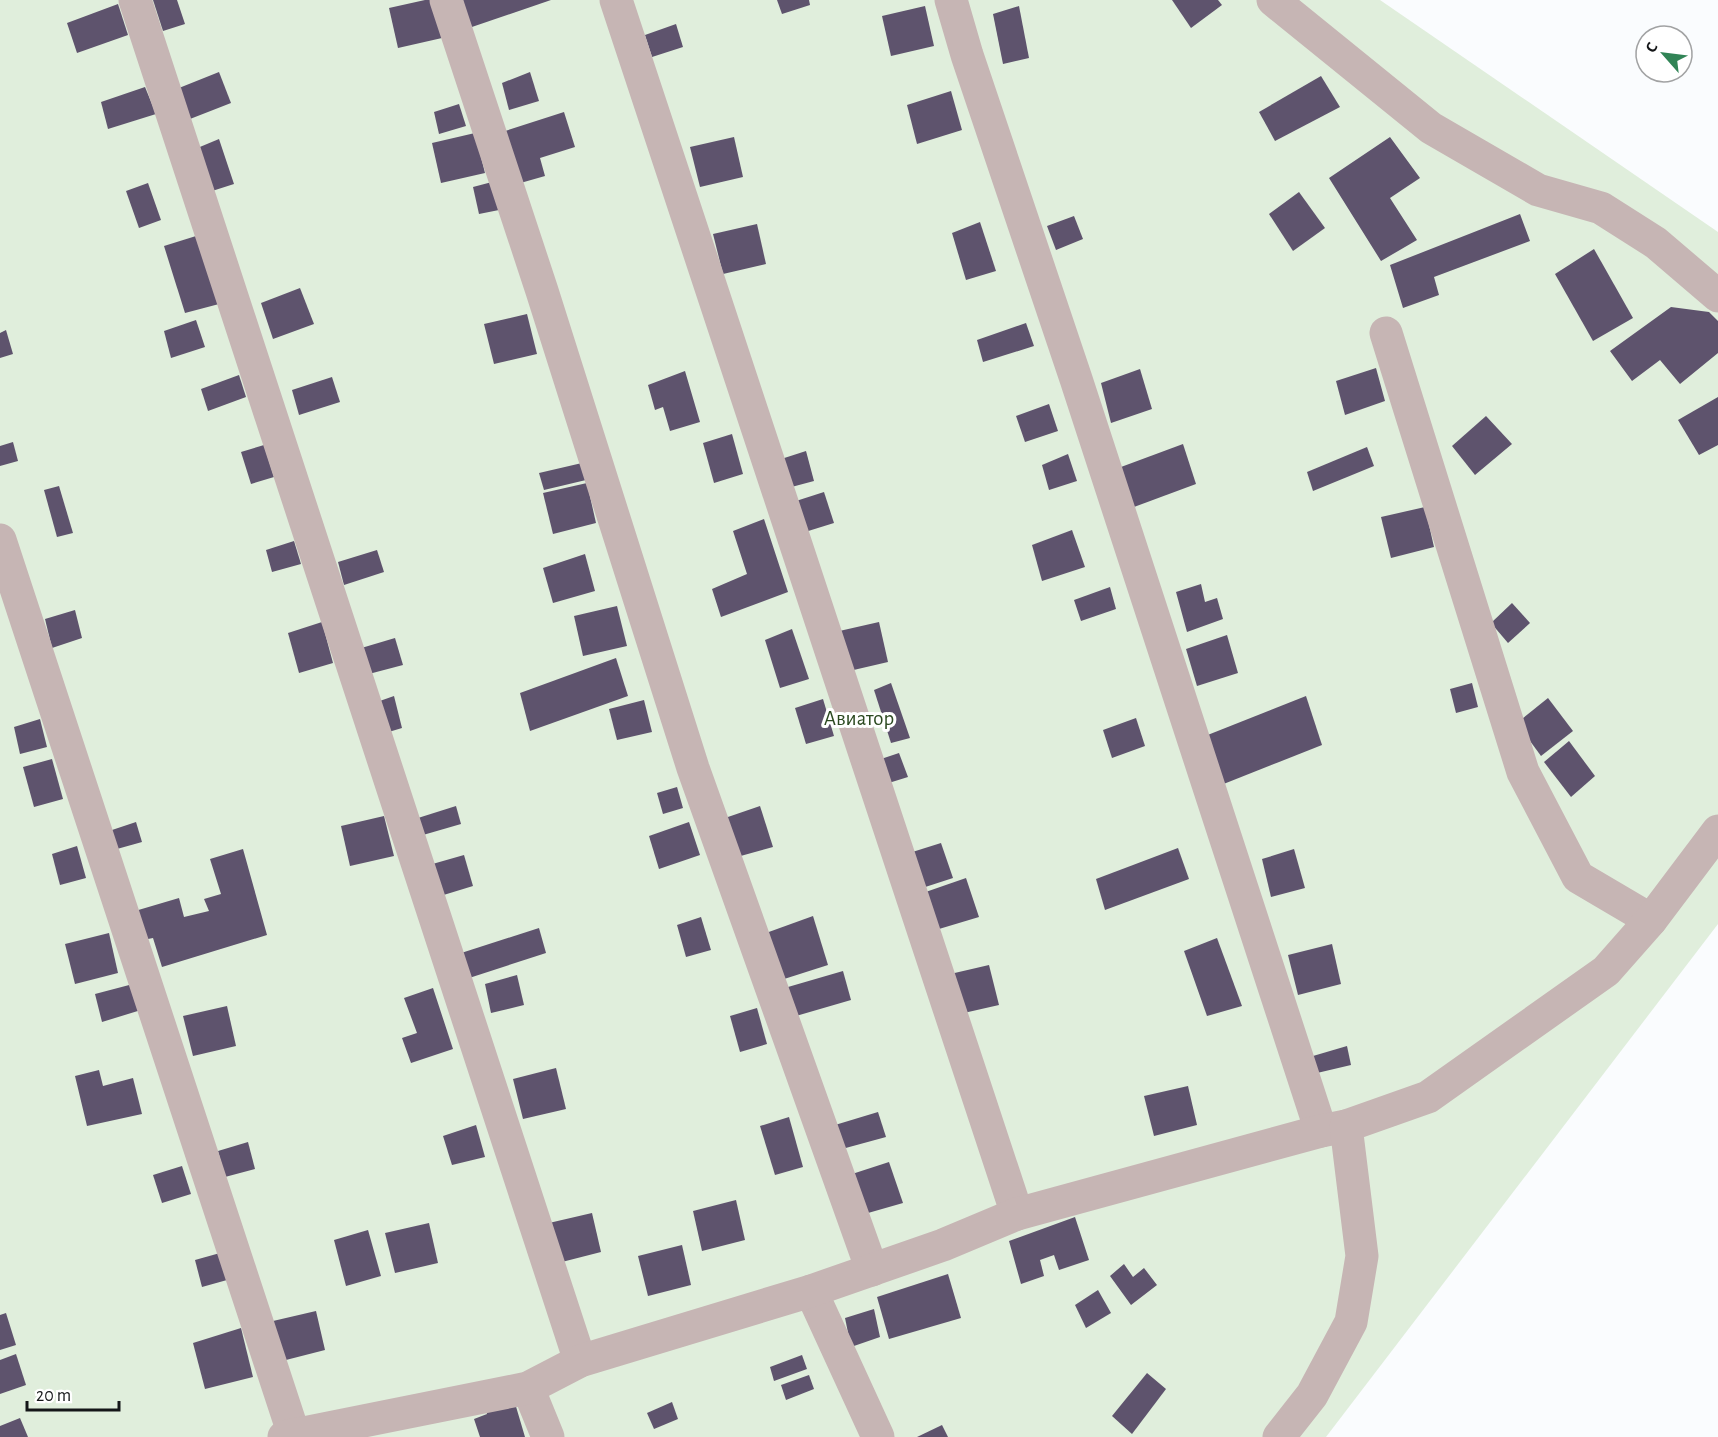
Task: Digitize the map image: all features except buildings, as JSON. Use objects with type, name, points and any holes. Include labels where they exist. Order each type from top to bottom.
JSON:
[{"type":"street","points":[[135,0],[580,1361]]},
{"type":"street","points":[[446,0],[542,291],[693,768],[872,1270]]},
{"type":"street","points":[[616,0],[1017,1214]]},
{"type":"street","points":[[951,0],[967,55],[1076,379],[1334,1129],[1362,1256],[1351,1322],[1312,1395],[1279,1437]]},
{"type":"street","points":[[1273,0],[1431,128],[1538,190],[1601,208],[1656,243],[1718,296]]},
{"type":"street","points":[[1386,333],[1523,772],[1578,877],[1651,920]]},
{"type":"street","points":[[0,540],[289,1436],[528,1388],[580,1361],[811,1291],[943,1245],[1017,1214],[1334,1129],[1428,1097],[1606,971],[1651,920],[1718,831]]},
{"type":"street","points":[[811,1291],[878,1437]]},
{"type":"street","points":[[528,1388],[548,1437]]},
{"type":"green space","name":"Авиатор","points":[[0,0],[1380,0],[1718,232],[1718,924],[1326,1437],[0,1437]]}]
